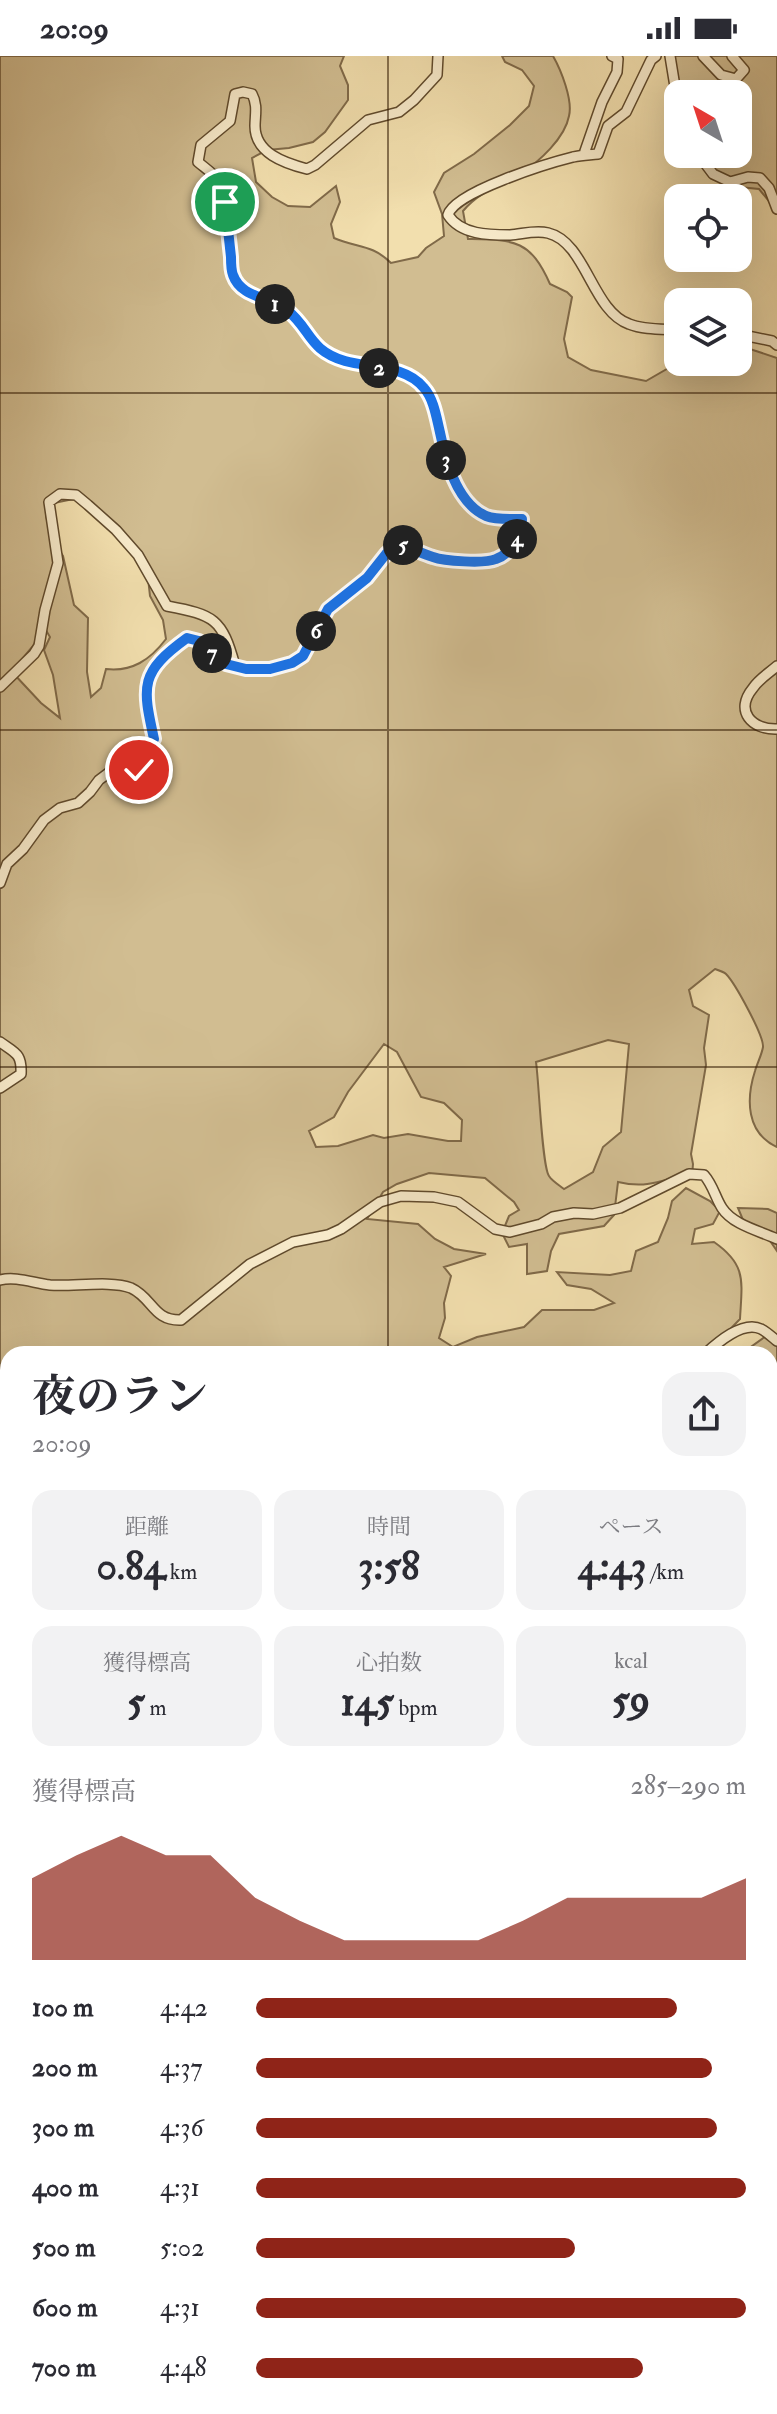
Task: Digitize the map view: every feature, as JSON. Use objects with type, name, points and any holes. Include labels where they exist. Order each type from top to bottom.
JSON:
[{"type":"street","points":[[0,883],[7,864],[23,849],[44,820],[60,808],[78,803],[111,771],[134,774],[139,770],[143,755],[154,739],[146,702],[147,683],[165,654],[187,638],[199,641],[218,659],[246,669],[270,669],[292,663],[303,656],[328,609],[367,578],[397,544],[413,547],[435,558],[470,561],[496,559],[514,544],[522,530],[522,519],[485,515],[473,506],[455,483],[429,395],[421,384],[399,372],[332,356],[318,347],[289,312],[245,290],[233,275],[222,185],[198,162],[201,145],[230,121],[235,94],[243,92],[252,94],[255,99],[257,142],[267,153],[307,169],[368,120],[399,112],[414,100],[437,75],[438,56]]},
{"type":"street","points":[[588,154],[585,151],[602,102],[617,72],[618,59],[612,56]]},
{"type":"street","points":[[656,56],[651,60],[626,112],[608,126],[598,154],[526,171],[460,200],[448,215],[462,230],[511,235],[549,233],[559,238],[574,254],[598,294],[620,319],[628,324],[664,329]]},
{"type":"street","points":[[670,56],[674,80]]},
{"type":"street","points":[[703,56],[721,75],[736,79],[744,70],[732,56]]},
{"type":"street","points":[[708,168],[713,174],[730,182],[748,177],[760,178],[769,188],[777,209]]},
{"type":"street","points":[[752,337],[777,345]]},
{"type":"street","points":[[0,687],[39,646],[58,563],[49,502],[60,494],[76,495],[116,530],[152,575],[167,606],[204,614],[216,622],[225,636],[235,666]]},
{"type":"street","points":[[777,666],[750,690],[745,705],[749,720],[757,726],[777,729]]},
{"type":"street","points":[[0,1042],[13,1049],[22,1064],[21,1074],[0,1088]]},
{"type":"street","points":[[0,1280],[61,1285],[122,1285],[141,1294],[161,1316],[181,1320],[250,1264],[293,1242],[341,1229],[380,1202],[390,1199],[401,1196],[434,1197],[458,1202],[495,1229],[510,1232],[541,1224],[553,1217],[620,1208],[689,1174],[704,1175],[731,1218],[777,1239]]},
{"type":"street","points":[[716,1346],[730,1335],[750,1327],[761,1329],[777,1341]]},
{"type":"shaded area","points":[[0,56],[344,56],[340,66],[348,85],[348,100],[325,132],[313,142],[267,150],[252,158],[256,182],[288,206],[310,207],[336,186],[340,202],[331,224],[334,238],[371,249],[391,263],[418,257],[444,236],[442,214],[434,192],[444,173],[474,154],[529,106],[534,86],[522,70],[505,62],[502,56],[553,56],[568,94],[570,109],[567,124],[557,141],[536,163],[469,204],[463,211],[468,239],[519,245],[535,258],[550,284],[572,297],[564,339],[568,357],[591,370],[646,381],[664,371],[664,376],[752,376],[752,350],[777,358],[777,1147],[759,1133],[751,1114],[750,1093],[762,1041],[736,988],[726,974],[715,969],[689,990],[693,1006],[709,1015],[704,1048],[706,1065],[691,1154],[692,1176],[640,1185],[618,1182],[614,1215],[604,1226],[559,1234],[547,1271],[527,1274],[527,1244],[509,1247],[502,1233],[509,1216],[519,1210],[485,1178],[429,1173],[383,1192],[367,1219],[418,1224],[435,1239],[454,1249],[486,1254],[444,1267],[451,1276],[439,1338],[451,1346],[0,1346]],"holes":[[[83,497],[147,569],[150,596],[163,620],[166,639],[160,646],[140,663],[124,669],[106,669],[101,688],[91,697],[87,672],[88,618],[74,605],[63,556],[53,541],[46,516],[54,503]],[[44,627],[50,637],[44,650],[53,675],[60,718],[13,673]],[[608,1040],[629,1044],[621,1132],[603,1147],[593,1172],[564,1189],[550,1178],[543,1141],[536,1062]],[[384,1044],[397,1052],[421,1097],[444,1103],[462,1120],[461,1141],[408,1134],[384,1138],[373,1135],[338,1146],[316,1147],[309,1131],[334,1117],[348,1092]]]},
{"type":"shaded area","points":[[671,56],[777,56],[777,211],[759,189],[752,188],[752,184],[735,184],[712,168],[752,168],[752,80],[676,80]]},
{"type":"shaded area","points":[[686,1188],[710,1201],[720,1211],[713,1224],[695,1229],[692,1244],[714,1242],[725,1250],[737,1266],[741,1284],[740,1319],[714,1346],[455,1346],[477,1337],[524,1327],[542,1310],[594,1310],[614,1303],[591,1289],[567,1285],[557,1272],[610,1275],[631,1271],[636,1251],[658,1242],[672,1201]]},
{"type":"shaded area","points":[[738,1208],[768,1209],[777,1213],[777,1251],[766,1235],[743,1220]]},
{"type":"shaded area","points":[[766,1336],[777,1337],[777,1346],[752,1346]]},
{"type":"route","points":[[139,770],[143,755],[154,739],[146,702],[147,683],[165,654],[187,638],[199,641],[226,664],[246,669],[270,669],[292,663],[303,656],[328,609],[367,578],[397,544],[413,547],[435,558],[470,561],[496,559],[514,544],[522,530],[522,519],[485,515],[473,506],[455,483],[429,395],[421,384],[399,372],[332,356],[318,347],[289,312],[245,290],[233,275],[225,202]]}]
